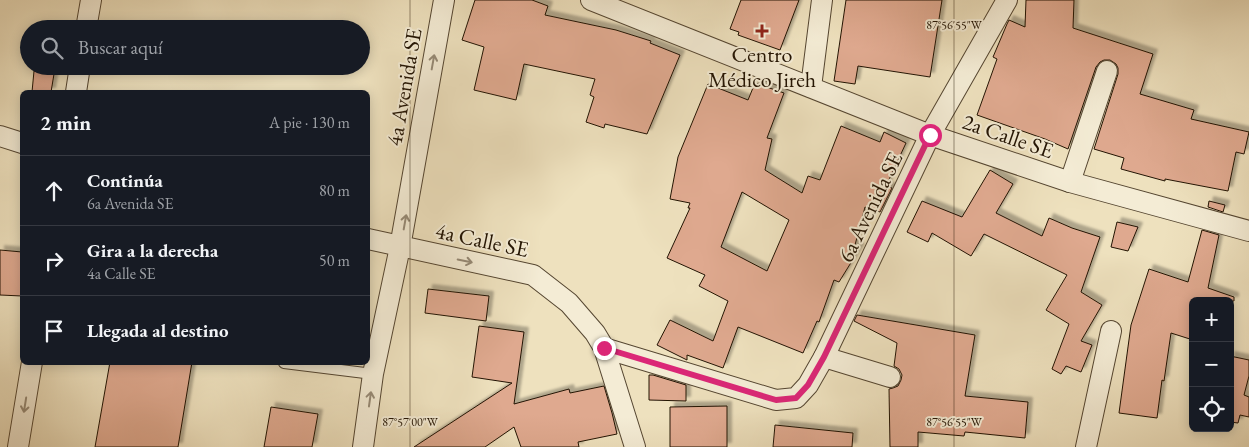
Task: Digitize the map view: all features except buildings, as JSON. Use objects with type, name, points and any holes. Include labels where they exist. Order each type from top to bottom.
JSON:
[{"type":"street","points":[[88,20],[91,0]]},
{"type":"street","name":"4a Avenida SE","points":[[363,447],[373,374],[400,247],[444,0]]},
{"type":"street","name":"2a Calle SE","points":[[591,0],[930,135],[1070,182],[1249,231]]},
{"type":"street","points":[[811,87],[822,0]]},
{"type":"street","name":"6a Avenida SE","points":[[599,341],[776,400],[796,398],[808,385],[824,357],[930,135],[1007,0]]},
{"type":"street","points":[[1070,182],[1107,71]]},
{"type":"street","points":[[76,90],[79,75]]},
{"type":"street","points":[[0,136],[20,142]]},
{"type":"street","name":"4a Calle SE","points":[[370,240],[533,276],[569,303],[599,341]]},
{"type":"street","points":[[1086,447],[1111,331]]},
{"type":"street","points":[[599,341],[635,447]]},
{"type":"street","points":[[824,357],[890,377]]},
{"type":"street","points":[[18,447],[32,365]]},
{"type":"lane","points":[[300,365],[373,374]]},
{"type":"place","name":"Centro Médico Jireh","points":[[762,31]]},
{"type":"route","points":[[604,348],[776,400],[796,398],[808,385],[824,357],[930,135]]}]
